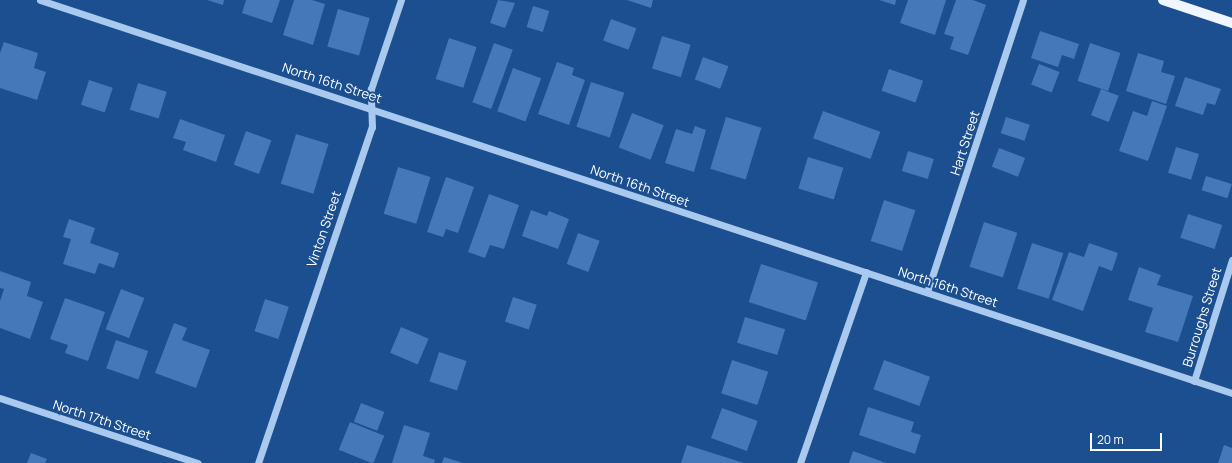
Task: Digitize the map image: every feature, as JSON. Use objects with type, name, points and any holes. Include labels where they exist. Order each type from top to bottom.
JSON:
[{"type":"main road","points":[[1163,0],[1232,24]]},
{"type":"street","name":"North 16th Street","points":[[40,0],[370,108],[680,213],[866,272],[1232,393]]},
{"type":"street","name":"Vinton Street","points":[[258,463],[372,127],[370,108],[371,89],[401,0]]},
{"type":"street","name":"Hart Street","points":[[927,292],[1023,0]]},
{"type":"street","name":"Burroughs Street","points":[[1194,381],[1232,260]]},
{"type":"street","points":[[800,463],[866,272]]},
{"type":"street","name":"North 17th Street","points":[[0,398],[198,463]]},
{"type":"building","points":[[207,0],[224,0],[223,5]]},
{"type":"building","points":[[246,0],[280,0],[272,23],[242,13]]},
{"type":"building","points":[[294,0],[312,0],[325,4],[313,45],[283,35]]},
{"type":"building","points":[[498,0],[515,3],[505,28],[490,23]]},
{"type":"building","points":[[627,0],[653,0],[651,8]]},
{"type":"building","points":[[879,0],[896,0],[895,5]]},
{"type":"building","points":[[908,0],[946,0],[935,35],[900,23]]},
{"type":"building","points":[[956,0],[973,0],[986,5],[968,55],[950,49],[954,37],[944,34]]},
{"type":"building","points":[[533,6],[549,11],[543,32],[527,27]]},
{"type":"building","points":[[338,9],[370,18],[359,56],[327,46]]},
{"type":"building","points":[[611,19],[636,28],[629,50],[603,41]]},
{"type":"building","points":[[1040,31],[1079,44],[1074,59],[1062,55],[1058,67],[1031,58]]},
{"type":"building","points":[[662,36],[691,45],[681,77],[652,69]]},
{"type":"building","points":[[449,38],[477,47],[463,88],[436,79]]},
{"type":"building","points":[[4,42],[38,53],[34,68],[46,72],[37,100],[0,88],[0,53]]},
{"type":"building","points":[[494,43],[513,50],[491,109],[472,102]]},
{"type":"building","points":[[1090,43],[1120,53],[1108,91],[1078,81]]},
{"type":"building","points":[[1138,53],[1164,61],[1161,72],[1175,76],[1166,104],[1126,91]]},
{"type":"building","points":[[703,57],[728,66],[720,89],[695,80]]},
{"type":"building","points":[[557,62],[574,68],[572,75],[585,80],[569,125],[538,114]]},
{"type":"building","points":[[1039,64],[1060,72],[1052,92],[1031,85]]},
{"type":"building","points":[[513,68],[541,78],[525,121],[497,111]]},
{"type":"building","points":[[889,69],[923,81],[916,102],[882,91]]},
{"type":"building","points":[[1185,77],[1221,89],[1215,105],[1207,103],[1203,115],[1175,106]]},
{"type":"building","points":[[89,80],[113,88],[105,112],[81,105]]},
{"type":"building","points":[[591,82],[624,93],[610,138],[576,127]]},
{"type":"building","points":[[138,83],[167,92],[159,119],[130,110]]},
{"type":"building","points":[[1101,89],[1119,96],[1109,122],[1091,115]]},
{"type":"building","points":[[1152,101],[1167,106],[1148,161],[1119,151],[1133,111],[1147,116]]},
{"type":"building","points":[[823,111],[880,132],[870,159],[813,138]]},
{"type":"building","points":[[632,113],[664,125],[650,160],[619,148]]},
{"type":"building","points":[[726,117],[761,128],[746,179],[710,169]]},
{"type":"building","points":[[1006,117],[1030,125],[1025,141],[1001,133]]},
{"type":"building","points":[[180,119],[225,135],[216,162],[183,150],[186,142],[173,138]]},
{"type":"building","points":[[695,126],[706,130],[694,172],[665,163],[676,129],[692,134]]},
{"type":"building","points":[[246,131],[271,140],[259,174],[234,165]]},
{"type":"building","points":[[296,134],[329,144],[313,194],[281,184]]},
{"type":"building","points":[[1176,147],[1199,154],[1191,180],[1168,173]]},
{"type":"building","points":[[999,148],[1025,158],[1018,177],[992,167]]},
{"type":"building","points":[[908,151],[934,159],[928,179],[902,171]]},
{"type":"building","points":[[808,157],[843,168],[834,199],[798,189]]},
{"type":"building","points":[[398,167],[431,177],[416,224],[384,214]]},
{"type":"building","points":[[1206,176],[1232,184],[1227,198],[1202,190]]},
{"type":"building","points":[[446,177],[474,187],[458,233],[446,229],[443,237],[427,232]]},
{"type":"building","points":[[489,194],[519,205],[504,249],[490,245],[485,258],[468,252]]},
{"type":"building","points":[[884,200],[915,210],[902,251],[871,241]]},
{"type":"building","points":[[531,210],[547,216],[549,211],[569,219],[558,249],[522,236]]},
{"type":"building","points":[[1188,214],[1222,225],[1215,249],[1180,238]]},
{"type":"building","points":[[69,219],[95,228],[90,243],[119,253],[114,268],[99,263],[95,274],[63,264],[71,239],[63,237]]},
{"type":"building","points":[[984,222],[1017,233],[1003,278],[969,267]]},
{"type":"building","points":[[578,233],[600,241],[588,272],[567,264]]},
{"type":"building","points":[[1032,243],[1063,253],[1049,299],[1017,289]]},
{"type":"building","points":[[1089,243],[1118,253],[1112,271],[1099,266],[1083,311],[1052,300],[1069,252],[1084,257]]},
{"type":"building","points":[[761,264],[818,283],[806,321],[749,302]]},
{"type":"building","points":[[1139,267],[1161,275],[1157,285],[1193,296],[1178,342],[1145,332],[1153,308],[1128,300]]},
{"type":"building","points":[[0,271],[31,282],[27,296],[43,302],[30,339],[0,328],[0,301],[4,289],[0,288]]},
{"type":"building","points":[[121,289],[144,298],[129,338],[106,329]]},
{"type":"building","points":[[513,297],[537,305],[529,329],[505,322]]},
{"type":"building","points":[[65,298],[105,312],[88,361],[65,353],[68,345],[50,339]]},
{"type":"building","points":[[265,299],[289,307],[278,339],[254,331]]},
{"type":"building","points":[[745,317],[785,329],[777,355],[737,343]]},
{"type":"building","points":[[174,323],[187,328],[182,340],[210,350],[196,388],[155,373]]},
{"type":"building","points":[[401,327],[429,339],[418,364],[390,353]]},
{"type":"building","points":[[116,340],[148,351],[138,379],[106,368]]},
{"type":"building","points":[[439,352],[467,361],[457,390],[429,381]]},
{"type":"building","points":[[732,360],[768,372],[757,405],[721,393]]},
{"type":"building","points":[[884,360],[930,377],[919,406],[873,389]]},
{"type":"building","points":[[361,403],[384,412],[377,431],[354,422]]},
{"type":"building","points":[[868,407],[914,422],[911,432],[921,435],[915,454],[859,435]]},
{"type":"building","points":[[722,408],[758,421],[747,451],[711,438]]},
{"type":"building","points":[[350,422],[384,436],[373,463],[339,450]]},
{"type":"building","points":[[404,425],[430,433],[423,456],[435,460],[434,463],[392,463]]},
{"type":"building","points":[[687,445],[744,463],[681,463]]},
{"type":"building","points":[[1224,445],[1232,448],[1232,463],[1218,463]]},
{"type":"building","points":[[853,451],[886,463],[849,463]]},
{"type":"building","points":[[31,453],[47,459],[45,463],[27,463]]},
{"type":"building","points":[[444,457],[463,463],[442,463]]}]
